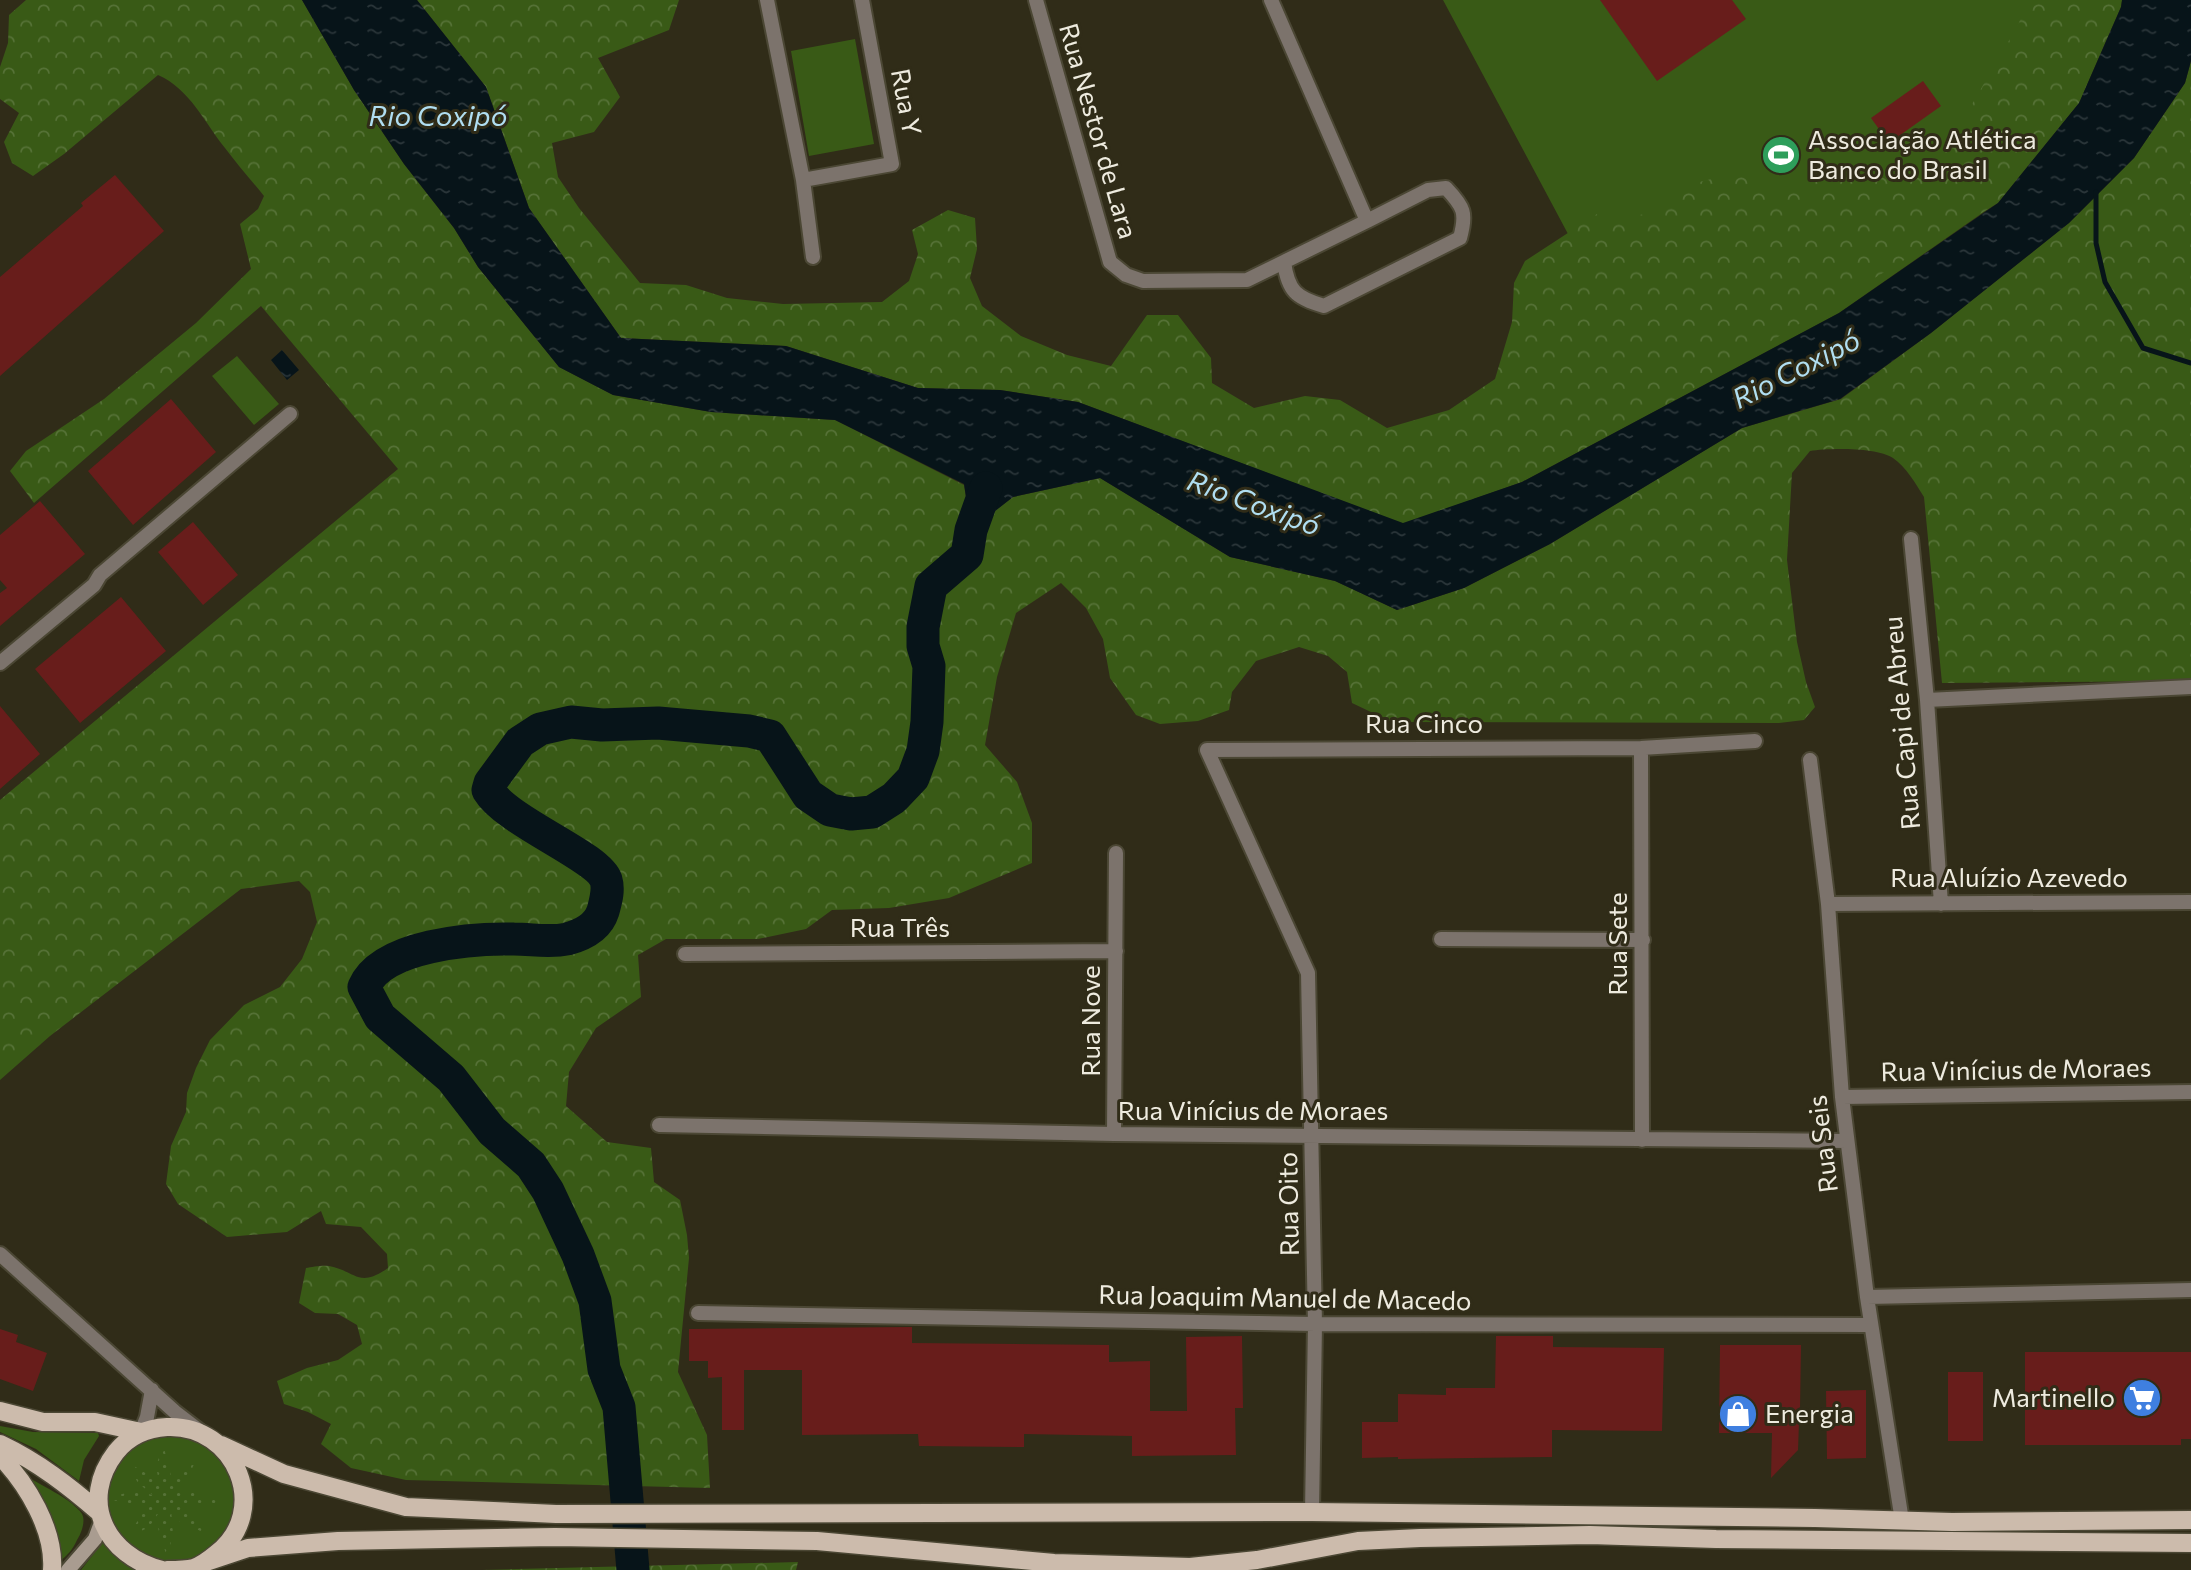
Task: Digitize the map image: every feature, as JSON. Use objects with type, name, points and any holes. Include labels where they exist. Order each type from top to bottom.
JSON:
[{"type":"main road","points":[[0,1411],[43,1422],[95,1422],[141,1432]]},
{"type":"main road","points":[[68,1570],[95,1539],[101,1516],[99,1490],[105,1469],[118,1450],[141,1432],[157,1427],[180,1426],[202,1433],[221,1445],[284,1474],[406,1507],[556,1514],[1312,1511],[1902,1521],[2191,1520]]},
{"type":"main road","points":[[0,1444],[18,1452],[66,1483],[101,1516],[111,1539],[125,1554],[143,1565],[165,1570],[197,1567],[248,1548],[338,1541],[555,1537],[817,1541],[1054,1563],[1191,1567],[1257,1560],[1358,1541],[1408,1538],[1590,1535],[1716,1539],[2191,1543]]},
{"type":"main road","points":[[197,1567],[224,1548],[237,1529],[243,1507],[243,1484],[235,1463],[221,1445]]},
{"type":"main road","points":[[0,1456],[23,1485],[45,1527],[52,1570]]},
{"type":"main road","points":[[1827,1539],[1821,1538],[1819,1531],[1823,1523],[1832,1519]]},
{"type":"street","points":[[767,0],[803,180],[813,257]]},
{"type":"street","name":"Rua Y","points":[[803,180],[892,164],[862,0]]},
{"type":"street","name":"Rua Nestor de Lara","points":[[1036,0],[1110,262],[1126,275],[1143,281],[1247,280],[1428,190],[1446,188],[1460,202],[1465,219],[1460,238],[1324,306],[1308,302],[1296,293],[1287,283],[1284,262]]},
{"type":"street","points":[[1271,0],[1367,221]]},
{"type":"street","points":[[0,663],[290,414]]},
{"type":"street","name":"Rua Capi de Abreu","points":[[1911,539],[1927,700],[1941,904]]},
{"type":"street","points":[[1927,700],[2191,688]]},
{"type":"street","name":"Rua Cinco","points":[[1206,750],[1641,748],[1755,741]]},
{"type":"street","name":"Rua Sete","points":[[1641,748],[1642,1139]]},
{"type":"street","name":"Rua Oito","points":[[1206,750],[1308,973],[1315,1324],[1312,1511]]},
{"type":"street","name":"Rua Seis","points":[[1810,760],[1828,904],[1847,1141],[1871,1325],[1902,1521]]},
{"type":"street","name":"Rua Nove","points":[[1114,1134],[1116,853]]},
{"type":"street","name":"Rua Aluízio Azevedo","points":[[1828,904],[2191,902]]},
{"type":"street","points":[[1441,939],[1643,940]]},
{"type":"street","name":"Rua Três","points":[[685,954],[1116,951]]},
{"type":"street","name":"Rua Vinícius de Moraes","points":[[1842,1097],[2191,1092]]},
{"type":"street","name":"Rua Vinícius de Moraes","points":[[659,1125],[1114,1134],[1847,1141]]},
{"type":"street","points":[[0,1254],[202,1433]]},
{"type":"street","points":[[1867,1297],[2191,1290]]},
{"type":"street","name":"Rua Joaquim Manuel de Macedo","points":[[698,1313],[1315,1324],[1871,1325]]},
{"type":"street","points":[[141,1432],[152,1391]]},
{"type":"green space","points":[[26,0],[302,0],[354,90],[404,164],[454,228],[478,267],[559,367],[613,395],[711,412],[835,420],[964,485],[971,529],[1013,497],[1100,478],[1230,557],[1335,581],[1397,610],[1464,588],[1550,544],[1742,428],[1841,399],[1931,333],[2069,223],[2134,158],[2185,83],[2191,61],[2191,681],[1942,683],[1924,497],[1914,481],[1893,458],[1864,450],[1810,451],[1792,473],[1787,560],[1797,642],[1815,707],[1804,720],[1779,723],[1392,722],[1352,703],[1347,672],[1328,656],[1299,647],[1256,661],[1232,692],[1229,710],[1198,721],[1160,724],[1136,715],[1110,678],[1103,639],[1086,608],[1061,583],[1016,613],[997,677],[985,745],[1017,782],[1032,823],[1032,863],[949,898],[889,908],[832,910],[806,929],[758,939],[666,939],[638,955],[641,997],[596,1028],[569,1072],[566,1106],[607,1142],[651,1148],[654,1182],[680,1200],[689,1258],[678,1372],[707,1435],[710,1488],[406,1480],[351,1468],[321,1444],[331,1424],[284,1404],[277,1381],[307,1368],[338,1360],[362,1344],[357,1325],[338,1314],[315,1313],[299,1303],[306,1268],[329,1266],[357,1277],[370,1277],[388,1268],[387,1254],[361,1227],[326,1224],[321,1211],[287,1232],[227,1237],[178,1204],[166,1184],[171,1146],[186,1112],[187,1093],[196,1068],[210,1040],[244,1005],[280,987],[302,959],[317,922],[310,892],[299,881],[241,889],[50,1036],[0,1080],[0,800],[398,469],[261,306],[34,503],[10,471],[26,451],[104,399],[196,323],[251,269],[240,224],[258,209],[264,196],[188,97],[158,75],[64,154],[33,176],[12,163],[4,142],[19,113],[0,99],[0,67],[8,43],[9,15]]},
{"type":"green space","points":[[417,0],[679,0],[669,30],[598,58],[620,97],[594,132],[552,143],[558,177],[579,208],[640,283],[686,285],[727,298],[783,304],[882,302],[909,281],[918,254],[912,230],[948,210],[975,218],[977,249],[970,278],[982,306],[1021,336],[1067,355],[1111,366],[1147,315],[1178,315],[1211,358],[1212,383],[1254,408],[1305,396],[1340,400],[1387,428],[1449,410],[1495,379],[1512,322],[1514,283],[1525,261],[1597,214],[1610,220],[1645,214],[1687,185],[1740,172],[1767,193],[1801,190],[1835,172],[1863,180],[1905,174],[1964,118],[2018,25],[2028,0],[2122,0],[2079,103],[1998,203],[1661,408],[1522,482],[1403,524],[1078,402],[1000,390],[918,388],[786,346],[621,338],[529,208],[486,87]]},
{"type":"green space","name":"Associação Atlética Banco do Brasil","points":[[1443,0],[2122,0],[2079,103],[1991,207],[1839,313],[1661,408]]},
{"type":"green space","points":[[855,39],[874,144],[809,156],[791,51]]},
{"type":"green space","points":[[237,356],[279,404],[254,425],[212,376]]},
{"type":"green space","points":[[0,1426],[33,1432],[98,1433],[99,1436],[84,1460],[79,1481],[36,1449],[0,1432]]},
{"type":"green space","points":[[170,1436],[195,1440],[216,1454],[230,1475],[234,1500],[230,1525],[216,1546],[195,1560],[170,1564],[145,1560],[124,1546],[110,1525],[106,1500],[110,1475],[124,1454],[145,1440]]},
{"type":"green space","points":[[163,1444],[172,1480],[178,1470],[198,1457],[180,1491],[192,1492],[221,1502],[198,1507],[178,1503],[194,1514],[207,1534],[179,1521],[171,1509],[173,1534],[167,1557],[158,1528],[162,1508],[149,1527],[128,1538],[143,1511],[152,1503],[138,1506],[108,1499],[131,1491],[153,1495],[138,1483],[127,1462],[159,1481],[156,1467]]},
{"type":"green space","points":[[22,1474],[63,1498],[82,1514],[80,1534],[72,1549],[60,1561],[47,1508]]},
{"type":"green space","points":[[103,1533],[143,1570],[81,1570],[95,1552]]},
{"type":"green space","points":[[798,1562],[796,1570],[482,1570]]},
{"type":"water","name":"Rio Coxipó","points":[[302,0],[417,0],[486,87],[529,208],[621,338],[786,346],[918,388],[1000,390],[1078,402],[1403,523],[1522,482],[1839,313],[1998,203],[2079,103],[2122,0],[2191,0],[2191,61],[2185,83],[2134,158],[2069,223],[1931,333],[1840,399],[1742,428],[1550,544],[1464,588],[1397,610],[1335,581],[1230,557],[1100,478],[1013,497],[971,530],[964,484],[835,420],[711,412],[613,395],[559,367],[478,267],[454,228],[404,164],[354,90]]},
{"type":"water","points":[[282,350],[299,370],[287,380],[271,360]]},
{"type":"building","points":[[1600,0],[1732,0],[1746,19],[1657,81]]},
{"type":"building","points":[[1923,81],[1941,106],[1889,143],[1871,118]]},
{"type":"building","points":[[115,175],[164,231],[0,376],[0,277]]},
{"type":"building","points":[[171,399],[216,452],[133,525],[88,471]]},
{"type":"building","points":[[40,501],[85,554],[0,626],[0,593],[7,588],[0,580],[0,535]]},
{"type":"building","points":[[193,522],[238,575],[203,605],[158,552]]},
{"type":"building","points":[[121,597],[166,651],[80,723],[35,669]]},
{"type":"building","points":[[0,706],[40,754],[0,789]]},
{"type":"building","points":[[912,1327],[912,1343],[1109,1345],[1109,1362],[1150,1361],[1150,1411],[1187,1411],[1186,1337],[1242,1336],[1243,1408],[1235,1408],[1236,1455],[1132,1456],[1132,1436],[1024,1434],[1024,1447],[919,1446],[918,1434],[802,1435],[802,1370],[744,1370],[744,1430],[722,1430],[722,1377],[708,1378],[708,1361],[689,1361],[689,1329]]},
{"type":"building","points":[[0,1329],[18,1335],[16,1342],[47,1353],[33,1391],[0,1379]]},
{"type":"building","points":[[1496,1336],[1553,1336],[1553,1347],[1664,1348],[1662,1431],[1552,1430],[1552,1457],[1362,1458],[1362,1422],[1398,1422],[1398,1394],[1446,1395],[1446,1388],[1495,1388]]},
{"type":"building","points":[[1720,1345],[1801,1345],[1800,1409],[1795,1414],[1799,1423],[1798,1450],[1771,1478],[1772,1433],[1719,1433]]},
{"type":"building","points":[[2025,1352],[2191,1352],[2191,1439],[2181,1439],[2181,1445],[2025,1445]]},
{"type":"building","points":[[1948,1372],[1983,1372],[1983,1441],[1948,1441]]},
{"type":"building","points":[[1866,1390],[1866,1458],[1827,1459],[1826,1391]]},
{"type":"waterway","points":[[2096,192],[2096,243],[2105,282],[2143,348],[2191,363]]},
{"type":"waterway","points":[[633,1570],[619,1407],[604,1369],[595,1301],[578,1255],[548,1191],[531,1165],[492,1131],[451,1078],[380,1017],[364,987],[374,973],[389,962],[409,953],[476,940],[560,940],[584,933],[601,917],[607,891],[606,880],[599,871],[587,860],[513,814],[488,790],[490,783],[520,742],[540,729],[571,722],[602,725],[658,723],[749,731],[770,736],[808,795],[830,810],[851,814],[872,812],[894,798],[913,778],[923,751],[929,666],[923,646],[923,627],[931,586],[967,555],[971,530],[986,488]]},
{"type":"place","name":"Associação Atlética Banco do Brasil","points":[[1781,155]]},
{"type":"place","name":"Martinello","points":[[2142,1398]]},
{"type":"place","name":"Energia","points":[[1738,1414]]}]
